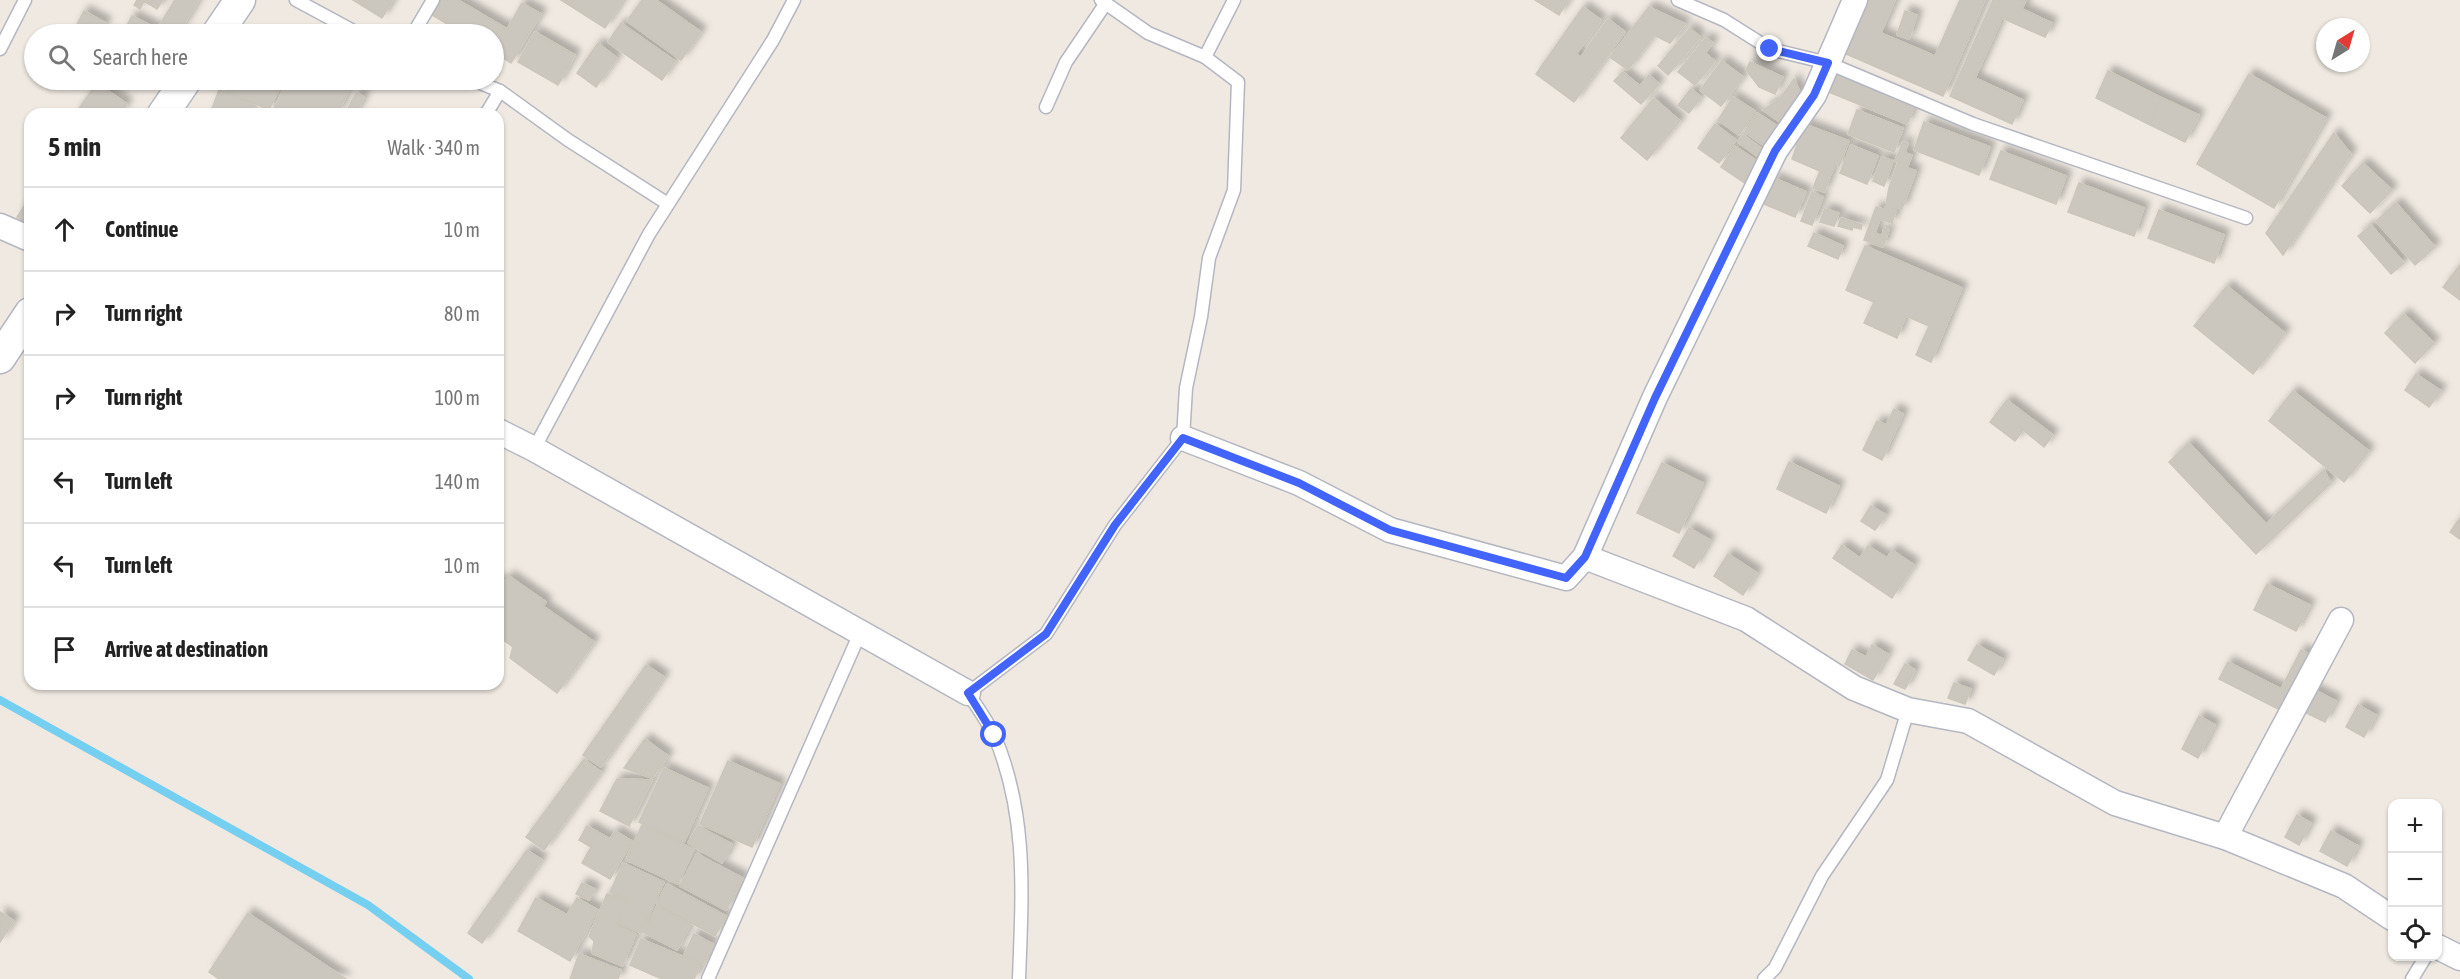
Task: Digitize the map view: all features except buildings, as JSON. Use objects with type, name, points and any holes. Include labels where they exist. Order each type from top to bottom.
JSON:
[{"type":"street","points":[[224,24],[240,0]]},
{"type":"street","points":[[1183,438],[1299,483],[1390,530],[1566,578],[1585,557],[1655,398],[1775,151],[1814,95],[1855,0]]},
{"type":"street","points":[[167,108],[179,90]]},
{"type":"street","points":[[0,226],[24,236]]},
{"type":"street","points":[[0,358],[24,322]]},
{"type":"street","points":[[504,434],[968,693]]},
{"type":"street","points":[[1585,557],[1746,619],[1854,688],[1908,710],[1968,721],[2115,803],[2225,837],[2344,886],[2388,915]]},
{"type":"street","points":[[2225,837],[2341,620]]},
{"type":"street","points":[[2442,949],[2460,958]]},
{"type":"lane","points":[[0,49],[25,0]]},
{"type":"lane","points":[[296,0],[340,24]]},
{"type":"lane","points":[[419,24],[433,0]]},
{"type":"lane","points":[[534,449],[649,234],[773,40],[795,0]]},
{"type":"lane","points":[[1205,57],[1234,0]]},
{"type":"lane","points":[[1678,0],[1724,20],[1770,49],[1828,63],[1973,124],[2246,218]]},
{"type":"lane","points":[[1019,979],[1023,880],[1014,793],[994,735],[968,693],[1046,634],[1115,525],[1183,438],[1186,388],[1201,317],[1209,258],[1234,190],[1238,82],[1205,57],[1148,33],[1104,2],[1066,62],[1046,107]]},
{"type":"lane","points":[[490,108],[500,91],[568,140],[668,204]]},
{"type":"lane","points":[[708,979],[860,633]]},
{"type":"lane","points":[[1764,979],[1775,968],[1822,876],[1887,780],[1908,710]]},
{"type":"lane","points":[[2412,979],[2423,961]]},
{"type":"waterway","points":[[0,700],[368,905],[469,979]]},
{"type":"route","points":[[994,735],[968,693],[1046,634],[1115,525],[1183,438],[1299,483],[1390,530],[1566,578],[1585,557],[1655,398],[1775,151],[1814,95],[1828,63],[1770,49]]}]
